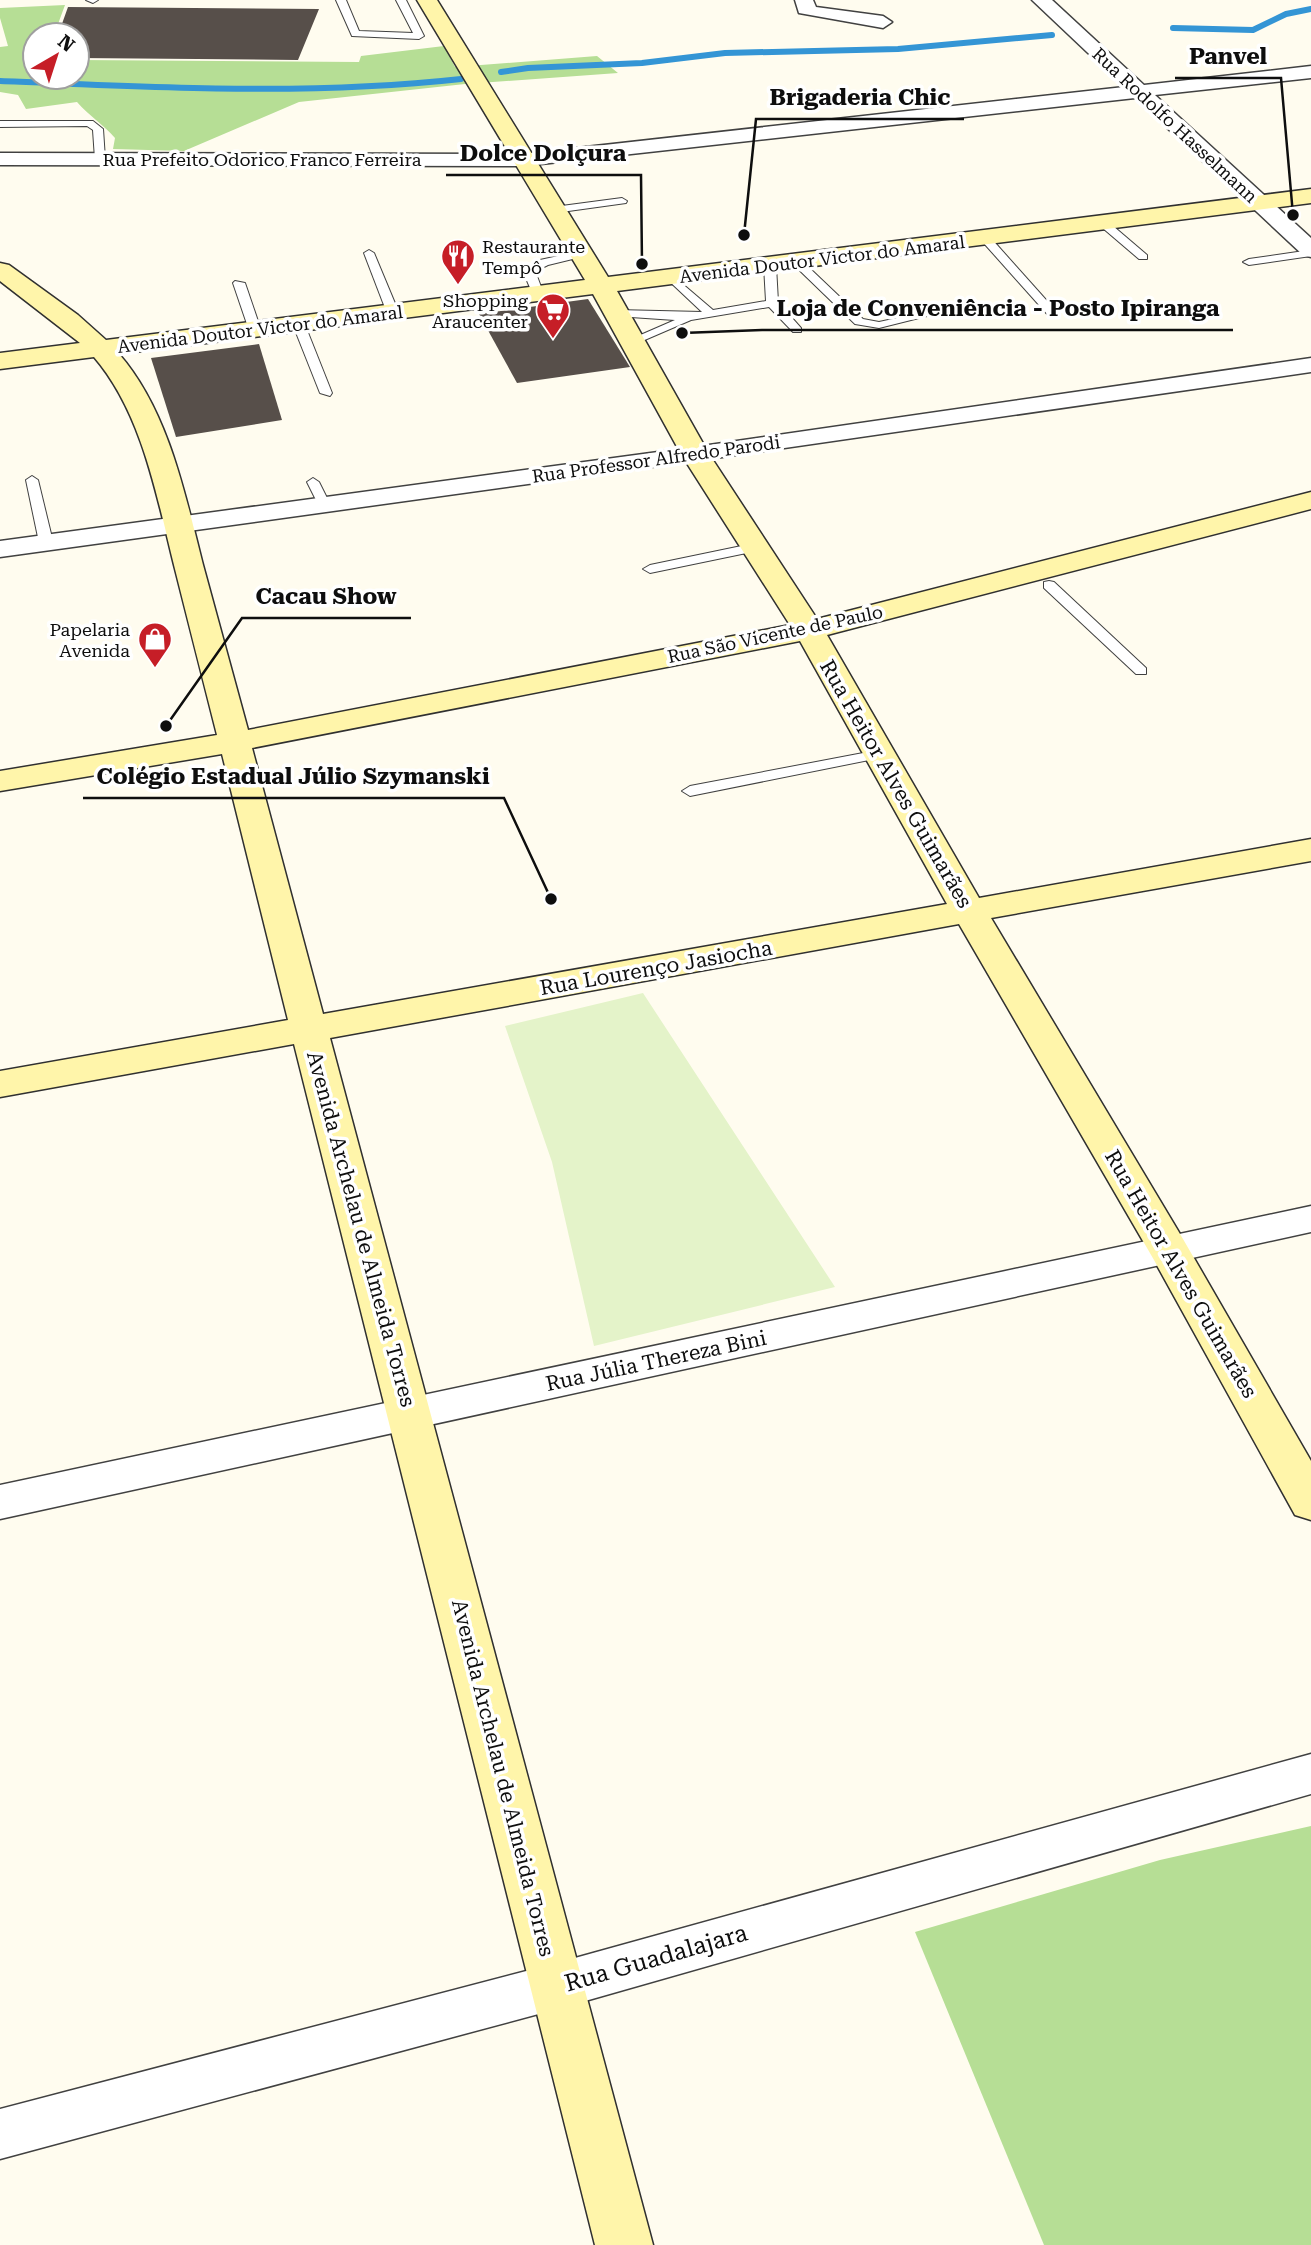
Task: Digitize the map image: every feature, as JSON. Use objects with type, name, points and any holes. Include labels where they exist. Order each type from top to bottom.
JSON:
[{"type":"street","name":"Rua Heitor Alves Guimarães","points":[[427,0],[582,254],[695,454],[813,638],[970,913],[1169,1250],[1311,1502]]},
{"type":"street","points":[[804,0],[805,9],[813,12],[883,22]]},
{"type":"street","name":"Rua Rodolfo Hasselmann","points":[[1041,0],[1311,251]]},
{"type":"street","name":"Rua Prefeito Odorico Franco Ferreira","points":[[0,159],[523,160],[1311,72]]},
{"type":"street","name":"Avenida Doutor Victor do Amaral","points":[[0,361],[538,295],[609,300],[672,278],[1311,196]]},
{"type":"street","name":"Avenida Archelau de Almeida Torres","points":[[0,270],[101,349],[127,382],[147,426],[178,523],[624,2245]]},
{"type":"street","name":"Rua Professor Alfredo Parodi","points":[[0,549],[178,523],[319,493],[695,454],[1311,365]]},
{"type":"street","name":"Rua São Vicente de Paulo","points":[[813,638],[1311,500]]},
{"type":"street","name":"Rua São Vicente de Paulo","points":[[236,751],[813,638],[1049,585],[1311,517]]},
{"type":"street","points":[[0,781],[236,751]]},
{"type":"street","points":[[0,797],[236,751]]},
{"type":"street","name":"Rua Lourenço Jasiocha","points":[[0,1084],[970,913],[1311,850]]},
{"type":"street","name":"Rua Júlia Thereza Bini","points":[[0,1502],[1311,1219]]},
{"type":"street","name":"Rua Guadalajara","points":[[0,2134],[557,1986],[1311,1774]]},
{"type":"lane","points":[[341,0],[354,33],[421,35],[401,0]]},
{"type":"lane","points":[[0,124],[89,123],[98,129],[100,159]]},
{"type":"lane","points":[[554,209],[622,201]]},
{"type":"lane","points":[[1102,222],[1143,257]]},
{"type":"lane","points":[[985,237],[1052,313]]},
{"type":"lane","points":[[1249,262],[1311,251]]},
{"type":"lane","points":[[369,253],[393,313]]},
{"type":"lane","points":[[538,295],[531,276],[533,268],[544,262],[582,254]]},
{"type":"lane","points":[[797,262],[859,322],[879,325],[925,316]]},
{"type":"lane","points":[[770,265],[772,303],[797,330]]},
{"type":"lane","points":[[672,278],[711,314]]},
{"type":"lane","points":[[239,283],[255,330]]},
{"type":"lane","points":[[609,300],[689,317]]},
{"type":"lane","points":[[633,342],[689,317],[772,303]]},
{"type":"lane","points":[[299,325],[326,394]]},
{"type":"lane","points":[[32,480],[46,542]]},
{"type":"lane","points":[[650,569],[756,547]]},
{"type":"lane","points":[[1049,585],[1142,671]]},
{"type":"lane","points":[[690,791],[879,754]]},
{"type":"green space","points":[[65,5],[59,21],[21,21],[21,91],[91,91],[91,60],[359,62],[361,56],[444,46],[455,67],[597,56],[618,73],[465,84],[299,102],[184,151],[113,149],[115,138],[77,102],[26,109],[18,95],[0,92],[0,47],[8,46],[0,8]]},
{"type":"green space","points":[[643,993],[835,1287],[594,1346],[552,1162],[505,1026]]},
{"type":"green space","points":[[1311,1826],[1311,2245],[1044,2245],[915,1932],[1160,1860]]},
{"type":"building","points":[[68,7],[319,9],[298,60],[91,58],[91,21],[63,21]]},
{"type":"building","name":"Shopping Araucenter","points":[[588,299],[630,367],[517,383],[479,314]]},
{"type":"building","points":[[259,344],[282,420],[176,437],[151,358]]},
{"type":"waterway","points":[[1173,28],[1253,30],[1286,14],[1311,9]]},
{"type":"waterway","points":[[501,72],[528,68],[642,63],[725,53],[898,49],[1052,35]]},
{"type":"waterway","points":[[0,81],[288,89],[461,79]]},
{"type":"place","name":"Panvel","points":[[1293,215]]},
{"type":"place","name":"Brigaderia Chic","points":[[744,235]]},
{"type":"place","name":"Dolce Dolçura","points":[[642,264]]},
{"type":"place","name":"Restaurante Tempô","points":[[458,286]]},
{"type":"place","name":"Loja de Conveniência - Posto Ipiranga","points":[[682,333]]},
{"type":"place","name":"Shopping Araucenter","points":[[553,340]]},
{"type":"place","name":"Papelaria Avenida","points":[[155,669]]},
{"type":"place","name":"Cacau Show","points":[[166,726]]},
{"type":"place","name":"Colégio Estadual Júlio Szymanski","points":[[551,899]]}]
